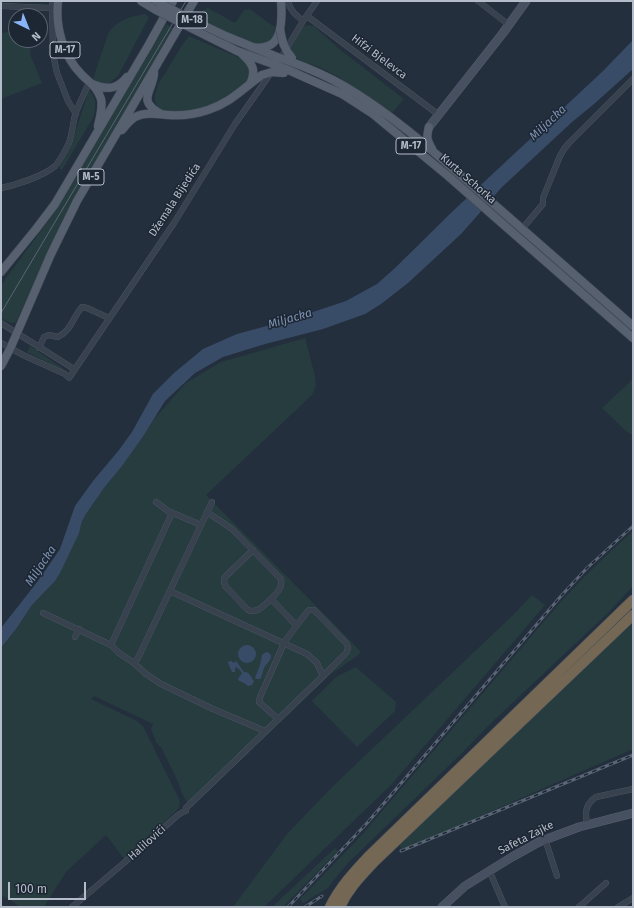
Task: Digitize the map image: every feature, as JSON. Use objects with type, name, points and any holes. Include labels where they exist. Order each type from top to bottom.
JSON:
[{"type":"highway","points":[[541,689],[568,658],[633,594]]},
{"type":"highway","points":[[330,907],[336,895],[345,883],[369,856],[633,600]]},
{"type":"highway","points":[[340,907],[350,890],[374,862],[633,615]]},
{"type":"highway","points":[[498,744],[538,710],[633,621]]},
{"type":"main road","name":"Kurta Schorka","points":[[140,1],[185,25],[226,41],[252,48],[342,94],[373,114],[424,156],[472,191]]},
{"type":"main road","name":"Kurta Schorka","points":[[156,1],[226,41],[238,51],[275,60]]},
{"type":"main road","points":[[89,86],[105,88],[116,86],[122,82],[143,55],[173,1]]},
{"type":"main road","name":"M-5","points":[[1,366],[10,349],[59,237],[78,201],[194,1]]},
{"type":"main road","points":[[252,48],[267,47],[277,38],[280,29],[282,7],[281,1]]},
{"type":"main road","points":[[433,152],[426,135],[429,127],[526,1]]},
{"type":"main road","name":"M-17","points":[[54,4],[59,31],[65,51],[89,86]]},
{"type":"main road","points":[[114,137],[135,117],[146,114],[180,115],[198,113],[227,102],[262,75],[289,67],[287,53],[283,46],[280,29]]},
{"type":"main road","points":[[238,51],[247,59],[253,68],[253,77],[248,86]]},
{"type":"main road","name":"M-5","points":[[1,272],[48,214],[143,55]]},
{"type":"main road","name":"Kurta Schorka","points":[[289,67],[301,66],[344,86],[406,129],[433,152],[472,191],[633,338]]},
{"type":"main road","points":[[153,70],[154,78],[147,98],[153,109],[161,114]]},
{"type":"main road","points":[[89,86],[100,96],[102,106],[97,133]]},
{"type":"main road","points":[[406,129],[417,133],[429,127]]},
{"type":"main road","name":"Kurta Schorka","points":[[494,211],[522,229],[633,326]]},
{"type":"main road","name":"Safeta Zajke","points":[[442,907],[465,886],[489,870],[545,839],[587,824],[633,813]]},
{"type":"street","points":[[288,1],[292,12],[303,22]]},
{"type":"street","name":"Džemala Bijedića","points":[[10,349],[65,374],[69,378],[174,223],[235,124],[278,63],[317,1]]},
{"type":"street","points":[[478,1],[509,25]]},
{"type":"street","points":[[1,6],[54,4],[53,54],[57,73],[68,101],[76,114]]},
{"type":"street","name":"Hifzi Bjelevca","points":[[307,16],[439,115]]},
{"type":"street","points":[[522,229],[543,204],[546,188],[564,149],[633,79]]},
{"type":"street","points":[[1,188],[23,182],[53,168],[69,142],[76,114],[89,86]]},
{"type":"street","points":[[39,348],[44,337],[49,335],[58,337],[64,334],[82,307],[109,318]]},
{"type":"street","points":[[1,323],[74,369]]},
{"type":"street","points":[[1,343],[10,349]]},
{"type":"street","points":[[156,502],[172,513],[201,525]]},
{"type":"street","points":[[134,663],[138,658],[212,502]]},
{"type":"street","points":[[207,512],[232,529],[253,550],[281,579],[281,588],[259,610],[252,611],[248,610],[225,586],[224,578],[253,550]]},
{"type":"street","points":[[111,645],[172,513]]},
{"type":"street","points":[[170,591],[209,610],[303,651],[312,657],[324,675]]},
{"type":"street","points":[[271,599],[296,625],[284,643],[259,702],[278,719]]},
{"type":"street","name":"Halilovići","points":[[72,907],[178,815],[186,810],[347,652],[348,645],[314,610],[309,610],[296,625]]},
{"type":"street","points":[[43,612],[111,645],[146,674],[166,687],[265,731]]},
{"type":"street","points":[[75,637],[79,629]]},
{"type":"street","points":[[587,824],[586,811],[592,800],[596,797],[633,789]]},
{"type":"street","points":[[545,839],[557,876]]},
{"type":"street","points":[[489,870],[505,907]]},
{"type":"street","points":[[578,907],[606,883]]},
{"type":"street","points":[[618,907],[633,898]]},
{"type":"green space","points":[[208,8],[233,22],[236,22],[244,10],[250,9],[276,27],[274,34],[268,43],[259,45],[245,41],[199,19],[204,10]]},
{"type":"green space","points":[[145,14],[148,16],[148,19],[118,76],[107,85],[98,83],[93,79],[111,29],[119,22],[134,16]]},
{"type":"green space","points":[[166,24],[174,29],[35,281],[16,322],[10,323],[1,318],[1,285],[62,200]]},
{"type":"green space","points":[[308,25],[314,26],[338,48],[404,99],[392,113],[337,76],[295,57],[290,50],[301,29]]},
{"type":"green space","points":[[8,32],[8,48],[31,48],[30,54],[42,83],[1,99],[1,33]]},
{"type":"green space","points":[[189,36],[240,58],[248,67],[250,76],[242,89],[224,101],[199,109],[167,112],[160,109],[156,103],[156,92],[159,82]]},
{"type":"green space","points":[[89,90],[95,102],[94,116],[62,170],[59,168],[71,146]]},
{"type":"green space","points":[[305,338],[315,376],[316,386],[312,395],[206,495],[361,652],[330,675],[192,807],[184,797],[162,749],[156,742],[151,729],[153,724],[94,696],[91,699],[137,721],[143,726],[179,798],[179,807],[125,860],[106,835],[66,872],[44,907],[20,907],[9,899],[1,896],[1,649],[32,605],[55,581],[82,521],[104,488],[122,466],[156,417],[186,383],[221,362]]},
{"type":"green space","points":[[30,346],[64,369],[63,370],[27,352]]},
{"type":"green space","points":[[633,379],[633,435],[627,432],[602,408]]},
{"type":"green space","points":[[633,531],[633,586],[610,611],[490,724],[348,863],[328,888],[303,903],[300,899],[359,838],[558,605],[594,567]]},
{"type":"green space","points":[[532,595],[545,605],[391,785],[264,907],[233,907],[287,834],[333,786],[513,615]]},
{"type":"green space","points":[[633,623],[633,749],[401,851],[399,839]]},
{"type":"green space","points":[[356,667],[396,702],[395,711],[357,747],[312,701],[336,677]]},
{"type":"green space","points":[[335,848],[338,851],[283,907],[272,907]]},
{"type":"water","name":"Miljacka","points":[[633,40],[633,69],[572,122],[501,188],[461,234],[408,283],[381,304],[365,314],[323,329],[223,357],[195,373],[165,401],[144,435],[86,514],[82,521],[79,533],[55,581],[32,605],[1,648],[1,628],[38,581],[60,549],[75,506],[132,432],[153,394],[174,373],[203,349],[237,334],[289,320],[346,301],[377,284],[602,72]]},
{"type":"water","points":[[243,645],[251,645],[256,650],[254,661],[251,663],[243,663],[238,658],[238,650]]},
{"type":"water","points":[[266,652],[271,655],[271,657],[264,668],[261,678],[256,679],[255,678],[262,655]]},
{"type":"water","points":[[230,661],[234,663],[236,661],[244,672],[249,674],[254,681],[252,685],[248,686],[239,681],[238,679],[242,673],[236,667],[235,672],[232,672],[228,663]]},
{"type":"tram line","points":[[1,313],[186,1]]},
{"type":"railway","points":[[288,907],[368,822],[561,596],[587,568],[633,526]]},
{"type":"railway","points":[[401,851],[633,755]]},
{"type":"railway","points":[[305,907],[322,896]]}]
